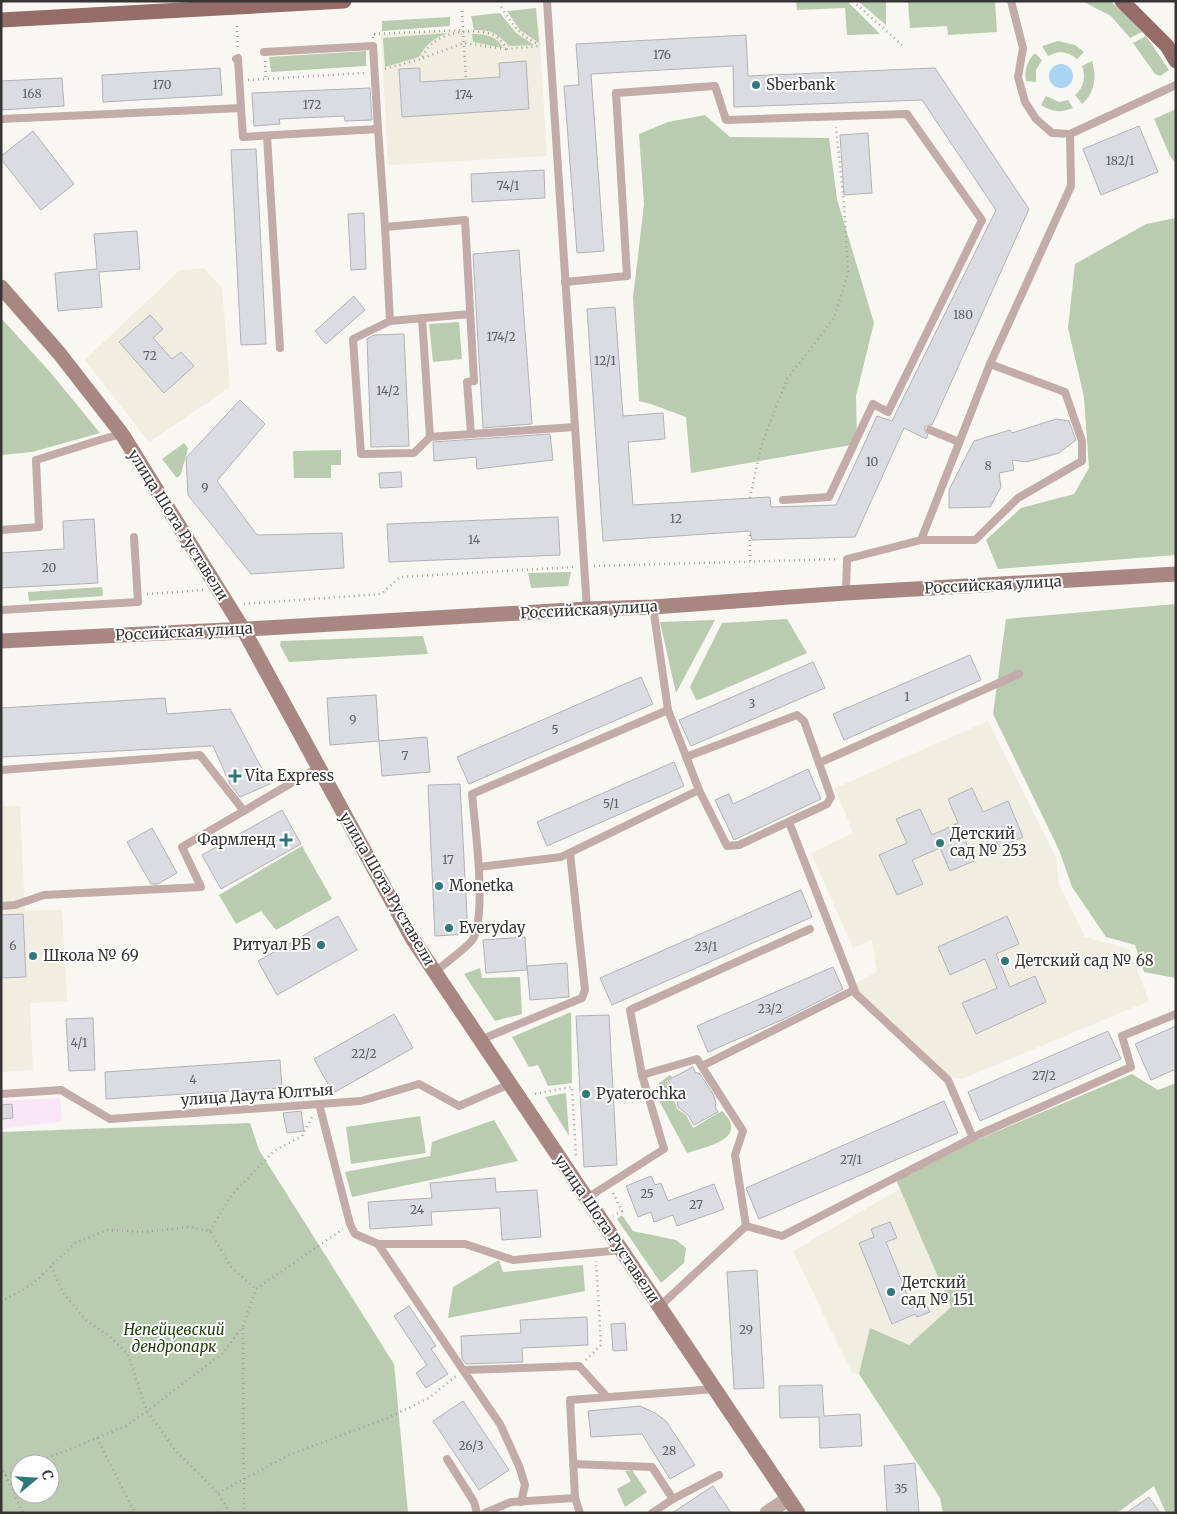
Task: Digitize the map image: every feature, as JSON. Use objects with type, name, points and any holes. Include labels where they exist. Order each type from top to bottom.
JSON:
[{"type":"main road","points":[[1,20],[102,8],[344,1]]},
{"type":"main road","points":[[1122,1],[1166,46],[1176,61]]},
{"type":"street","name":"улица Шота Руставели","points":[[1,287],[59,353],[122,434],[243,629],[412,938],[798,1513]]},
{"type":"street","name":"Российская улица","points":[[1,641],[653,606],[1176,574]]},
{"type":"street","points":[[767,1513],[788,1499]]},
{"type":"lane","points":[[548,1],[587,609]]},
{"type":"lane","points":[[1011,1],[1023,48],[1018,77],[1025,102],[1036,119],[1052,133],[1070,134],[1176,85]]},
{"type":"lane","points":[[264,52],[373,46],[390,321]]},
{"type":"lane","points":[[237,58],[243,137],[378,129]]},
{"type":"lane","points":[[565,282],[628,276],[616,93],[715,86],[726,120],[906,114],[982,220],[888,412],[873,404],[830,497],[783,500]]},
{"type":"lane","points":[[1,119],[241,108]]},
{"type":"lane","points":[[921,540],[990,364],[1071,186],[1070,134]]},
{"type":"lane","points":[[267,136],[280,348]]},
{"type":"lane","points":[[385,227],[465,220],[474,381],[468,382],[471,434]]},
{"type":"lane","points":[[470,314],[390,321],[353,339],[361,454],[414,453],[430,437],[575,427]]},
{"type":"lane","points":[[422,318],[430,437]]},
{"type":"lane","points":[[846,593],[847,559],[921,540],[975,540],[1018,498],[1082,460],[1082,441],[1065,392],[990,364]]},
{"type":"lane","points":[[930,430],[959,442]]},
{"type":"lane","points":[[1,530],[39,527],[36,460],[122,434]]},
{"type":"lane","points":[[1,610],[138,602],[134,537]]},
{"type":"lane","points":[[653,606],[668,710],[686,757],[699,790],[727,846],[739,845],[789,822],[827,804],[831,797],[804,721],[797,715],[686,757]]},
{"type":"lane","points":[[819,763],[1019,674]]},
{"type":"lane","points":[[435,972],[472,941],[479,922],[478,867],[472,794],[668,710]]},
{"type":"lane","points":[[1,770],[200,755],[244,811]]},
{"type":"lane","points":[[1,906],[15,905],[44,895],[201,887],[182,848],[319,767]]},
{"type":"lane","points":[[478,867],[561,857],[699,790]]},
{"type":"lane","points":[[789,822],[856,994],[948,1080],[973,1138]]},
{"type":"lane","points":[[480,1040],[582,998],[585,990],[570,853]]},
{"type":"lane","points":[[587,1198],[664,1149],[642,1075],[630,1010],[810,929]]},
{"type":"lane","points":[[702,1066],[854,990]]},
{"type":"lane","points":[[746,1226],[782,1236],[973,1138],[1131,1067],[1122,1036],[1176,1014]]},
{"type":"lane","points":[[642,1075],[697,1059],[702,1066],[743,1131],[735,1154],[746,1226]]},
{"type":"lane","name":"улица Даута Юлтыя","points":[[1,1094],[61,1090],[110,1119],[361,1101],[419,1084],[459,1106],[510,1084]]},
{"type":"lane","points":[[319,1104],[350,1224],[355,1234],[378,1244],[464,1244],[513,1260],[622,1250]]},
{"type":"lane","points":[[659,1306],[746,1226]]},
{"type":"lane","points":[[378,1244],[500,1424],[525,1485],[522,1502]]},
{"type":"lane","points":[[462,1370],[580,1366],[607,1397]]},
{"type":"lane","points":[[580,1513],[575,1498],[570,1400],[715,1389]]},
{"type":"lane","points":[[447,1459],[474,1502],[476,1513]]},
{"type":"lane","points":[[573,1464],[652,1467],[673,1499]]},
{"type":"lane","points":[[652,1513],[673,1499],[719,1475]]},
{"type":"lane","points":[[485,1513],[511,1502],[575,1498]]},
{"type":"path","points":[[852,1],[903,46]]},
{"type":"path","points":[[240,81],[374,72],[421,59],[464,43],[507,50],[542,46],[518,32],[501,7]]},
{"type":"path","points":[[462,10],[466,79]]},
{"type":"path","points":[[237,26],[237,58]]},
{"type":"path","points":[[373,46],[373,34],[463,31],[488,33],[504,43],[507,50]]},
{"type":"path","points":[[421,59],[436,40],[463,31]]},
{"type":"path","points":[[264,52],[266,79]]},
{"type":"path","points":[[750,498],[761,446],[787,379],[834,318],[848,274],[844,204],[835,117]]},
{"type":"path","points":[[750,531],[750,561]]},
{"type":"path","points":[[229,605],[382,594],[400,578],[584,566],[847,559]]},
{"type":"path","points":[[138,595],[203,590]]},
{"type":"path","points":[[535,1094],[572,1087],[576,1161]]},
{"type":"path","points":[[210,1230],[230,1197],[274,1151],[302,1136],[319,1104]]},
{"type":"path","points":[[609,1184],[622,1210],[612,1217]]},
{"type":"path","points":[[58,1454],[126,1426],[222,1354],[243,1326],[256,1289],[350,1224]]},
{"type":"path","points":[[1,1302],[34,1283],[75,1243],[107,1230],[144,1232],[189,1226],[210,1230],[231,1267],[256,1289]]},
{"type":"path","points":[[580,1366],[601,1345],[596,1252]]},
{"type":"path","points":[[51,1266],[63,1293],[88,1322],[108,1335],[128,1354],[147,1411],[176,1451],[218,1493],[230,1513]]},
{"type":"path","points":[[243,1326],[244,1513]]},
{"type":"path","points":[[218,1493],[289,1455],[390,1417],[429,1398],[462,1370]]},
{"type":"path","points":[[97,1438],[135,1513]]},
{"type":"path","points":[[1,1466],[3,1476],[23,1513]]},
{"type":"shaded area","points":[[539,25],[547,156],[388,165],[381,34]]},
{"type":"shaded area","points":[[204,268],[222,288],[230,387],[149,442],[85,360],[179,271]]},
{"type":"shaded area","points":[[988,721],[1056,858],[1059,885],[1085,937],[1130,949],[1149,1001],[962,1079],[936,1074],[863,1003],[855,983],[877,972],[872,940],[853,948],[811,853],[853,833],[835,788]]},
{"type":"shaded area","name":"Школа № 69","points":[[1,806],[20,806],[25,911],[62,910],[67,1001],[30,1003],[33,1070],[1,1072]]},
{"type":"shaded area","points":[[60,1098],[62,1121],[1,1129],[1,1101]]},
{"type":"shaded area","name":"Детский сад № 151","points":[[919,1178],[988,1332],[894,1380],[852,1373],[793,1251]]},
{"type":"green space","points":[[796,1],[847,1],[880,34],[847,35],[845,8],[797,10]]},
{"type":"green space","points":[[858,1],[886,1],[886,25]]},
{"type":"green space","points":[[995,1],[997,32],[948,35],[947,26],[910,28],[908,2]]},
{"type":"green space","points":[[1082,1],[1110,1],[1142,32],[1130,38],[1111,16]]},
{"type":"green space","points":[[536,8],[539,43],[520,30],[507,11]]},
{"type":"green space","points":[[500,13],[516,33],[534,45],[509,46],[494,33],[485,30],[474,30],[471,16]]},
{"type":"green space","points":[[450,17],[450,26],[382,31],[382,21]]},
{"type":"green space","points":[[448,33],[431,42],[419,57],[385,67],[383,38]]},
{"type":"green space","points":[[472,34],[490,36],[503,48],[473,42]]},
{"type":"green space","points":[[1146,36],[1169,70],[1160,76],[1155,74],[1133,43]]},
{"type":"green space","points":[[1058,41],[1075,45],[1084,52],[1077,59],[1063,52],[1048,56],[1042,46]]},
{"type":"green space","points":[[366,51],[366,66],[271,72],[269,57]]},
{"type":"green space","points":[[1035,53],[1042,60],[1036,70],[1036,82],[1026,81],[1027,66]]},
{"type":"green space","points":[[1092,61],[1094,84],[1090,95],[1082,104],[1075,95],[1083,82],[1082,66]]},
{"type":"green space","points":[[1046,96],[1059,102],[1068,100],[1073,108],[1064,111],[1049,109],[1041,105]]},
{"type":"green space","points":[[1176,109],[1176,164],[1170,156],[1154,119]]},
{"type":"green space","points":[[705,115],[730,137],[829,138],[837,199],[874,323],[856,396],[857,444],[691,473],[686,417],[639,401],[633,298],[644,204],[639,134],[668,122]]},
{"type":"green space","points":[[1176,218],[1176,555],[998,569],[986,540],[1021,508],[1074,494],[1089,468],[1084,397],[1068,328],[1075,264],[1146,224]]},
{"type":"green space","points":[[1,318],[50,372],[100,433],[32,452],[1,455]]},
{"type":"green space","points":[[459,322],[462,359],[433,362],[429,324]]},
{"type":"green space","points":[[184,443],[188,448],[181,474],[177,478],[162,459]]},
{"type":"green space","points":[[341,450],[341,465],[331,465],[331,478],[294,478],[293,451]]},
{"type":"green space","points":[[571,572],[568,586],[531,588],[528,573]]},
{"type":"green space","points":[[102,587],[103,596],[29,601],[28,592]]},
{"type":"green space","points":[[1176,604],[1176,978],[1144,972],[1135,945],[1106,937],[1072,887],[1059,850],[993,714],[1006,619]]},
{"type":"green space","points":[[787,619],[807,653],[696,700],[690,687],[722,623]]},
{"type":"green space","points":[[715,620],[676,693],[660,622]]},
{"type":"green space","points":[[423,636],[428,654],[289,662],[280,645],[281,641]]},
{"type":"green space","points":[[302,846],[332,899],[276,930],[261,911],[236,924],[219,895]]},
{"type":"green space","points":[[480,968],[482,978],[520,977],[522,1014],[495,1021],[464,974]]},
{"type":"green space","points":[[571,1012],[572,1083],[548,1086],[538,1065],[529,1067],[512,1037]]},
{"type":"green space","points":[[1132,1074],[1158,1090],[1176,1083],[1176,1513],[1166,1513],[1154,1486],[1117,1513],[943,1513],[940,1498],[859,1374],[870,1328],[909,1345],[951,1307],[894,1175]]},
{"type":"green space","points":[[670,1075],[672,1077],[667,1081],[674,1094],[677,1109],[686,1115],[693,1128],[722,1111],[730,1121],[731,1129],[728,1135],[714,1144],[687,1153],[655,1093],[657,1085]]},
{"type":"green space","points":[[566,1093],[569,1136],[545,1097]]},
{"type":"green space","points":[[420,1116],[426,1153],[351,1164],[346,1127]]},
{"type":"green space","points":[[494,1120],[518,1161],[352,1197],[345,1172],[430,1156],[432,1142]]},
{"type":"green space","name":"Непейцевский дендропарк","points":[[250,1123],[259,1150],[394,1364],[408,1513],[1,1513],[1,1132]]},
{"type":"green space","points":[[622,1215],[633,1231],[676,1240],[686,1248],[684,1263],[661,1283],[617,1219]]},
{"type":"green space","points":[[499,1260],[503,1272],[583,1265],[585,1291],[448,1318],[453,1287]]},
{"type":"green space","points":[[632,1470],[647,1492],[625,1507],[617,1489],[631,1481],[625,1471]]},
{"type":"water","points":[[1061,64],[1069,68],[1073,76],[1069,84],[1061,88],[1053,84],[1049,76],[1053,68]]},
{"type":"building","points":[[746,35],[748,76],[935,68],[1029,209],[932,425],[925,427],[928,435],[926,439],[904,428],[855,537],[752,540],[750,531],[603,541],[587,309],[615,307],[623,416],[663,413],[665,439],[628,442],[633,505],[770,497],[771,507],[836,505],[877,416],[892,421],[996,210],[922,100],[734,107],[733,66],[591,74],[604,251],[577,253],[564,86],[579,85],[576,44]]},
{"type":"building","points":[[526,61],[529,109],[402,117],[399,69],[420,68],[420,82],[500,77],[499,63]]},
{"type":"building","points":[[220,68],[222,95],[103,102],[102,75]]},
{"type":"building","points":[[62,78],[64,106],[1,110],[1,81]]},
{"type":"building","points":[[370,88],[372,120],[345,121],[344,116],[279,119],[280,124],[254,126],[252,93]]},
{"type":"building","points":[[1139,126],[1158,172],[1101,195],[1083,149]]},
{"type":"building","points":[[33,131],[74,184],[41,210],[1,159],[1,156]]},
{"type":"building","points":[[868,133],[872,193],[844,195],[840,135]]},
{"type":"building","points":[[256,149],[266,344],[241,345],[231,150]]},
{"type":"building","points":[[544,170],[545,198],[472,202],[471,174]]},
{"type":"building","points":[[364,213],[366,269],[351,270],[348,214]]},
{"type":"building","points":[[137,231],[140,269],[99,272],[102,307],[58,311],[55,273],[97,269],[94,234]]},
{"type":"building","points":[[519,250],[532,424],[483,428],[473,254]]},
{"type":"building","points":[[354,296],[365,310],[326,344],[315,331]]},
{"type":"building","points":[[150,315],[163,329],[153,338],[172,359],[181,352],[194,366],[164,393],[119,342]]},
{"type":"building","points":[[404,334],[409,446],[371,447],[367,339],[374,335]]},
{"type":"building","points":[[240,400],[265,424],[217,481],[257,535],[342,533],[344,568],[251,574],[188,495],[186,458]]},
{"type":"building","points":[[1056,419],[1069,421],[1076,440],[1059,453],[1026,462],[1012,460],[1014,470],[999,473],[1001,487],[990,507],[949,508],[949,490],[974,441],[1010,430],[1012,433]]},
{"type":"building","points":[[550,434],[553,460],[477,469],[476,457],[434,461],[433,442]]},
{"type":"building","points":[[401,472],[402,487],[380,488],[379,473]]},
{"type":"building","points":[[558,517],[560,555],[389,562],[387,524]]},
{"type":"building","points":[[94,519],[98,583],[1,588],[1,553],[64,549],[63,521]]},
{"type":"building","points":[[970,655],[981,680],[844,740],[833,714]]},
{"type":"building","points":[[813,662],[825,688],[691,746],[679,720]]},
{"type":"building","points":[[641,677],[653,704],[469,784],[457,757]]},
{"type":"building","points":[[376,695],[379,741],[330,745],[327,698]]},
{"type":"building","points":[[165,698],[167,714],[230,709],[270,784],[240,797],[230,784],[213,746],[1,757],[1,708]]},
{"type":"building","points":[[427,737],[430,772],[382,776],[379,741]]},
{"type":"building","points":[[674,762],[684,786],[547,846],[537,822]]},
{"type":"building","points":[[808,769],[821,799],[734,840],[715,800],[729,794],[733,804]]},
{"type":"building","points":[[460,784],[468,934],[435,936],[428,785]]},
{"type":"building","points":[[972,788],[983,812],[1008,801],[1023,837],[999,847],[990,827],[964,838],[974,861],[950,871],[940,848],[912,860],[923,884],[897,895],[879,855],[907,843],[896,819],[920,809],[932,835],[958,823],[948,799]]},
{"type":"building","points":[[282,810],[301,844],[221,889],[202,855]]},
{"type":"building","points":[[152,828],[177,873],[158,884],[151,884],[127,842]]},
{"type":"building","points":[[801,890],[812,917],[612,1005],[600,978]]},
{"type":"building","points":[[23,914],[26,977],[1,978],[1,915]]},
{"type":"building","points":[[338,916],[357,950],[277,995],[258,961]]},
{"type":"building","points":[[1007,916],[1019,944],[996,954],[1010,987],[1035,976],[1046,1002],[976,1034],[962,1003],[997,988],[985,959],[950,975],[938,947]]},
{"type":"building","points":[[525,937],[527,970],[486,973],[483,940]]},
{"type":"building","points":[[567,963],[569,997],[530,1000],[527,966]]},
{"type":"building","points":[[833,967],[843,989],[784,1019],[708,1052],[697,1026]]},
{"type":"building","points":[[394,1014],[413,1048],[333,1093],[314,1059]]},
{"type":"building","points":[[609,1015],[617,1165],[584,1167],[576,1016]]},
{"type":"building","points":[[93,1018],[95,1070],[69,1071],[66,1019]]},
{"type":"building","points":[[1176,1026],[1176,1069],[1151,1080],[1135,1044]]},
{"type":"building","points":[[1108,1031],[1121,1059],[980,1121],[968,1092]]},
{"type":"building","points":[[280,1060],[282,1088],[106,1099],[105,1072]]},
{"type":"building","points":[[693,1067],[713,1094],[718,1112],[694,1125],[688,1115],[678,1107],[676,1093],[668,1080]]},
{"type":"building","points":[[944,1101],[958,1133],[759,1219],[746,1188]]},
{"type":"building","points":[[12,1104],[13,1118],[1,1119],[1,1105]]},
{"type":"building","points":[[301,1111],[304,1131],[287,1133],[283,1113]]},
{"type":"building","points":[[651,1176],[655,1185],[661,1183],[668,1201],[714,1184],[724,1209],[677,1226],[673,1215],[654,1222],[651,1212],[638,1217],[626,1186]]},
{"type":"building","points":[[495,1178],[496,1192],[537,1190],[541,1237],[502,1240],[500,1208],[431,1212],[432,1225],[370,1229],[368,1202],[432,1198],[430,1183]]},
{"type":"building","points":[[890,1222],[897,1238],[886,1242],[910,1302],[923,1297],[930,1312],[917,1317],[915,1314],[892,1324],[859,1243],[874,1237],[871,1229]]},
{"type":"building","points":[[757,1270],[764,1388],[734,1389],[727,1272]]},
{"type":"building","points":[[409,1306],[436,1346],[431,1349],[448,1374],[426,1388],[416,1373],[427,1365],[394,1316]]},
{"type":"building","points":[[587,1317],[588,1345],[522,1348],[523,1362],[466,1364],[462,1359],[461,1336],[521,1333],[520,1320]]},
{"type":"building","points":[[625,1323],[627,1350],[613,1351],[611,1324]]},
{"type":"building","points":[[822,1385],[824,1416],[860,1414],[862,1446],[820,1448],[819,1417],[780,1418],[779,1386]]},
{"type":"building","points":[[463,1401],[509,1470],[479,1490],[433,1421]]},
{"type":"building","points":[[640,1406],[666,1421],[695,1465],[670,1479],[642,1434],[591,1437],[588,1411]]},
{"type":"building","points":[[915,1463],[919,1513],[887,1513],[884,1466]]},
{"type":"building","points":[[713,1486],[731,1513],[672,1513]]},
{"type":"building","points":[[1149,1497],[1160,1513],[1126,1513]]},
{"type":"place","name":"Sberbank","points":[[756,85]]},
{"type":"place","name":"Vita Express","points":[[235,776]]},
{"type":"place","name":"Фармленд","points":[[286,840]]},
{"type":"place","name":"Детский сад № 253","points":[[940,843]]},
{"type":"place","name":"Monetka","points":[[439,886]]},
{"type":"place","name":"Everyday","points":[[449,928]]},
{"type":"place","name":"Ритуал РБ","points":[[321,945]]},
{"type":"place","name":"Школа № 69","points":[[33,956]]},
{"type":"place","name":"Детский сад № 68","points":[[1005,961]]},
{"type":"place","name":"Pyaterochka","points":[[586,1094]]},
{"type":"place","name":"Детский сад № 151","points":[[891,1292]]}]
